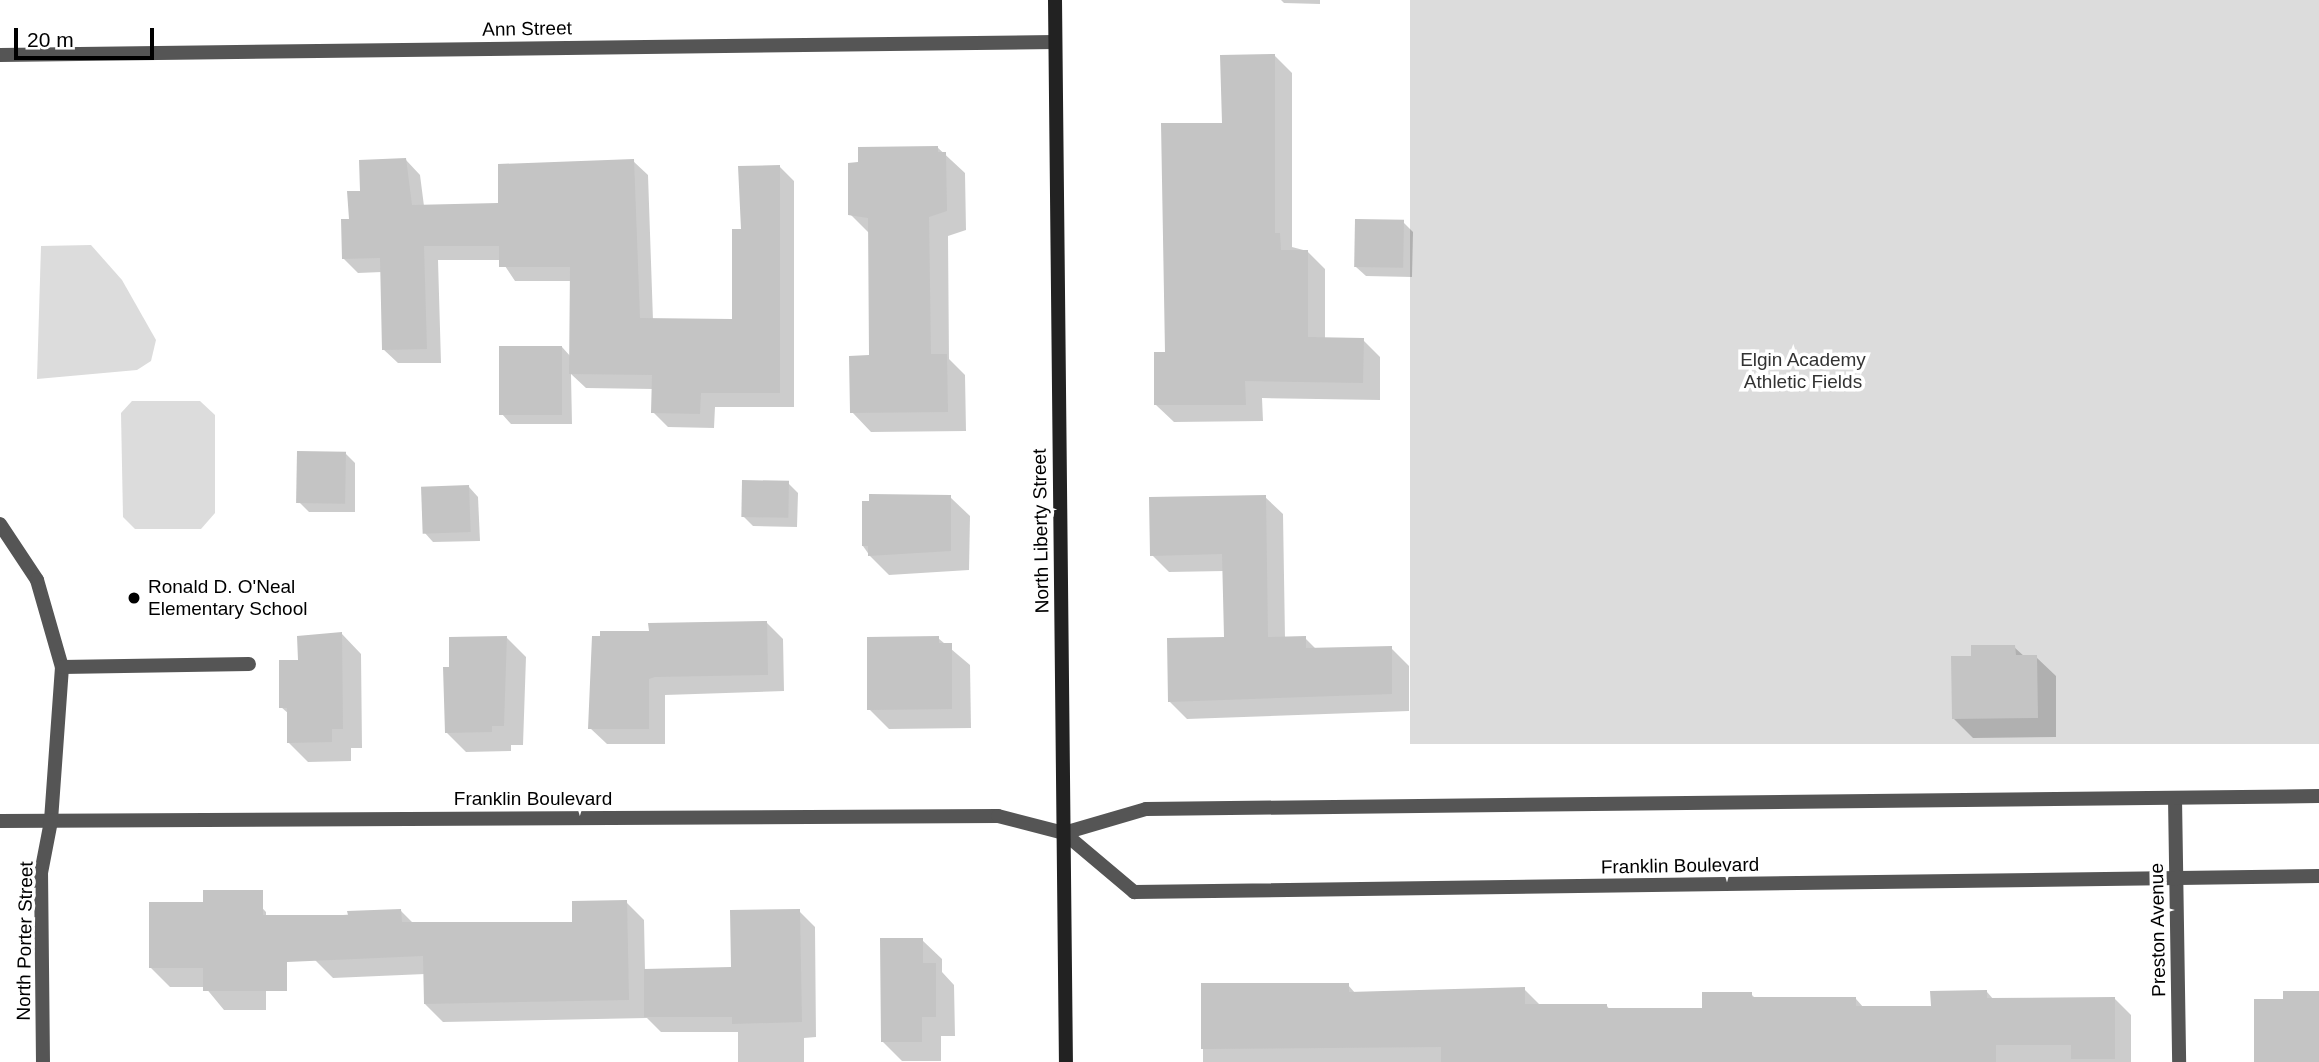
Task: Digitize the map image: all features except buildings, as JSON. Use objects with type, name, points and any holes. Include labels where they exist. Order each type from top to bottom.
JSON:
[{"type":"main road","name":"North Liberty Street","points":[[1055,0],[1066,1062]]},
{"type":"street","name":"Ann Street","points":[[0,55],[1055,42]]},
{"type":"street","points":[[0,524],[37,580],[62,667],[249,664]]},
{"type":"street","name":"North Porter Street","points":[[43,1062],[41,873],[51,821],[62,667]]},
{"type":"street","points":[[1064,833],[1146,809],[2319,796]]},
{"type":"street","name":"Preston Avenue","points":[[2175,798],[2179,1062]]},
{"type":"street","name":"Franklin Boulevard","points":[[0,821],[998,816],[1064,833],[1134,892],[2319,876]]},
{"type":"green space","name":"Elgin Academy Athletic Fields","points":[[1410,0],[2319,0],[2319,744],[1410,744]]},
{"type":"green space","points":[[91,245],[122,280],[156,340],[151,361],[137,370],[37,379],[41,246]]},
{"type":"green space","points":[[132,401],[200,401],[215,415],[215,513],[201,529],[135,529],[123,517],[121,413]]},
{"type":"place","name":"Ronald D. O'Neal Elementary School","points":[[134,598]]}]
